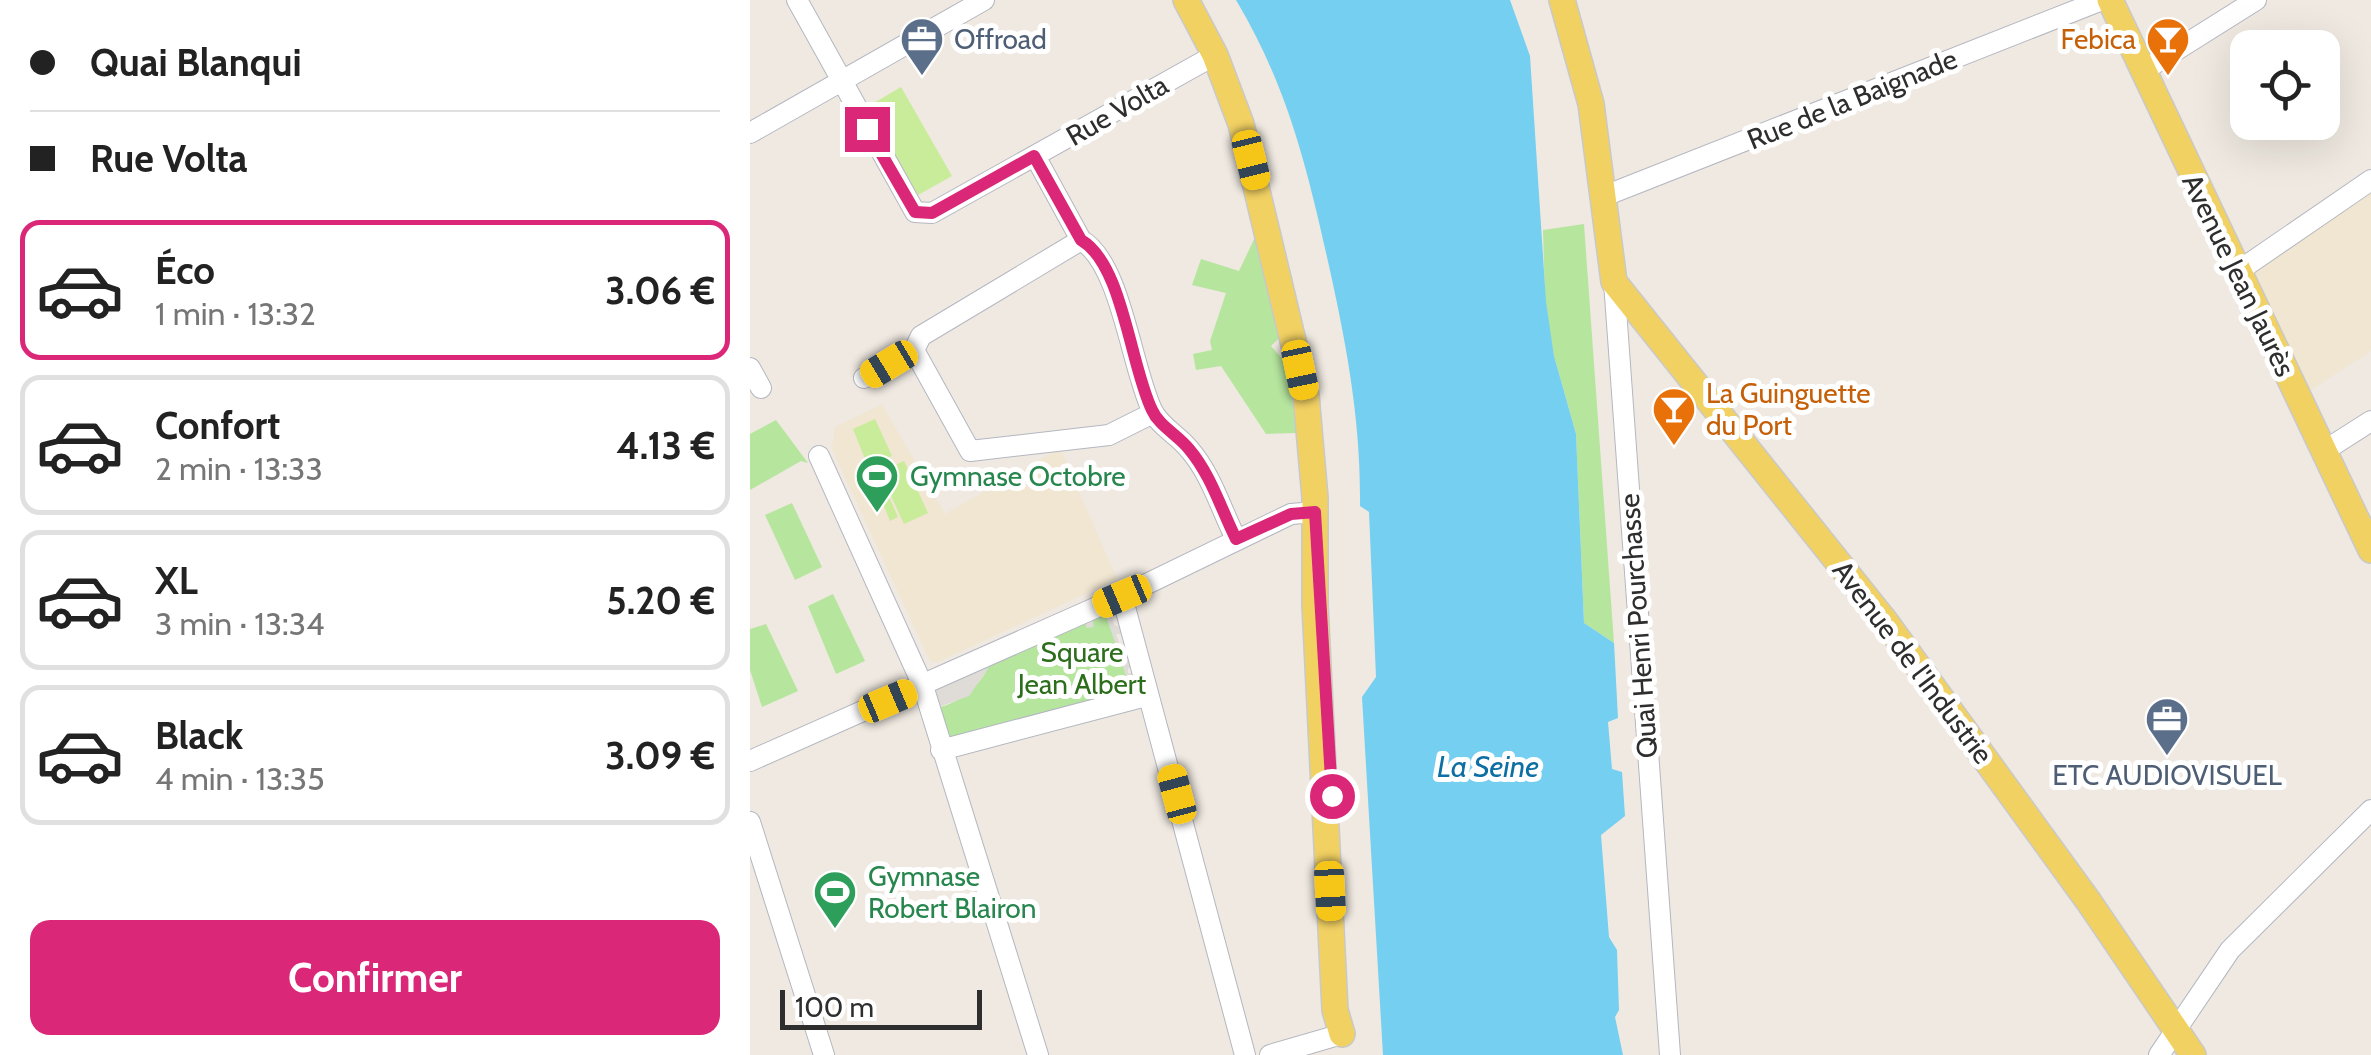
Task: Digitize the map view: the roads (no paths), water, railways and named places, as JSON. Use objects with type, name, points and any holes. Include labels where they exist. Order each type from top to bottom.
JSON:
[{"type":"main road","points":[[1186,0],[1215,56],[1241,124],[1258,150],[1315,392],[1320,477],[1315,505],[1316,588],[1325,632],[1345,1009],[1342,1045]]},
{"type":"main road","points":[[1197,0],[1214,34],[1215,56]]},
{"type":"main road","name":"Quai Henri Pourchasse","points":[[1562,0],[1591,104],[1614,282]]},
{"type":"main road","name":"Avenue Jean Jaurès","points":[[2106,0],[2371,550]]},
{"type":"main road","name":"Avenue de l'Industrie","points":[[1614,282],[1885,621],[2078,887],[2193,1055]]},
{"type":"street","name":"Rue Volta","points":[[797,0],[915,212],[932,213],[1215,56]]},
{"type":"street","points":[[750,133],[984,0]]},
{"type":"street","name":"Rue de la Baignade","points":[[1602,197],[2106,0]]},
{"type":"street","points":[[2143,70],[2256,0]]},
{"type":"street","points":[[1034,156],[1081,240],[1091,246],[1112,282],[1132,360],[1153,412],[1202,467],[1236,539]]},
{"type":"street","points":[[2238,272],[2371,180]]},
{"type":"street","points":[[864,378],[914,350],[921,336],[1081,240]]},
{"type":"street","name":"Quai Henri Pourchasse","points":[[1614,282],[1670,1055]]},
{"type":"street","points":[[914,350],[970,451],[1109,435],[1153,412]]},
{"type":"street","points":[[750,368],[761,388]]},
{"type":"street","points":[[2324,452],[2371,421]]},
{"type":"street","points":[[819,456],[922,686],[1038,1055]]},
{"type":"street","points":[[750,760],[1122,596],[1315,505]]},
{"type":"street","points":[[1122,596],[1245,1055]]},
{"type":"street","points":[[940,750],[1142,697],[1145,687]]},
{"type":"street","points":[[2159,1055],[2230,950],[2371,810]]},
{"type":"street","points":[[750,822],[824,1055]]},
{"type":"street","points":[[1270,1055],[1342,1045]]},
{"type":"water","name":"La Seine","points":[[1236,0],[1510,0],[1530,56],[1546,302],[1554,356],[1576,434],[1584,623],[1614,643],[1618,718],[1608,722],[1612,769],[1622,772],[1625,816],[1601,835],[1609,937],[1617,950],[1619,1010],[1615,1017],[1623,1055],[1383,1055],[1362,697],[1376,677],[1369,512],[1360,506],[1351,381],[1334,289],[1302,157],[1268,62]]},
{"type":"place","name":"Offroad","points":[[922,77]]},
{"type":"place","name":"Febica","points":[[2168,77]]},
{"type":"place","name":"La Guinguette du Port","points":[[1674,447]]},
{"type":"place","name":"Gymnase Octobre","points":[[877,514]]},
{"type":"place","name":"ETC AUDIOVISUEL","points":[[2167,757]]},
{"type":"place","name":"Gymnase Robert Blairon","points":[[835,930]]},
{"type":"park label","name":"Square Jean Albert","points":[[1082,668]]}]
